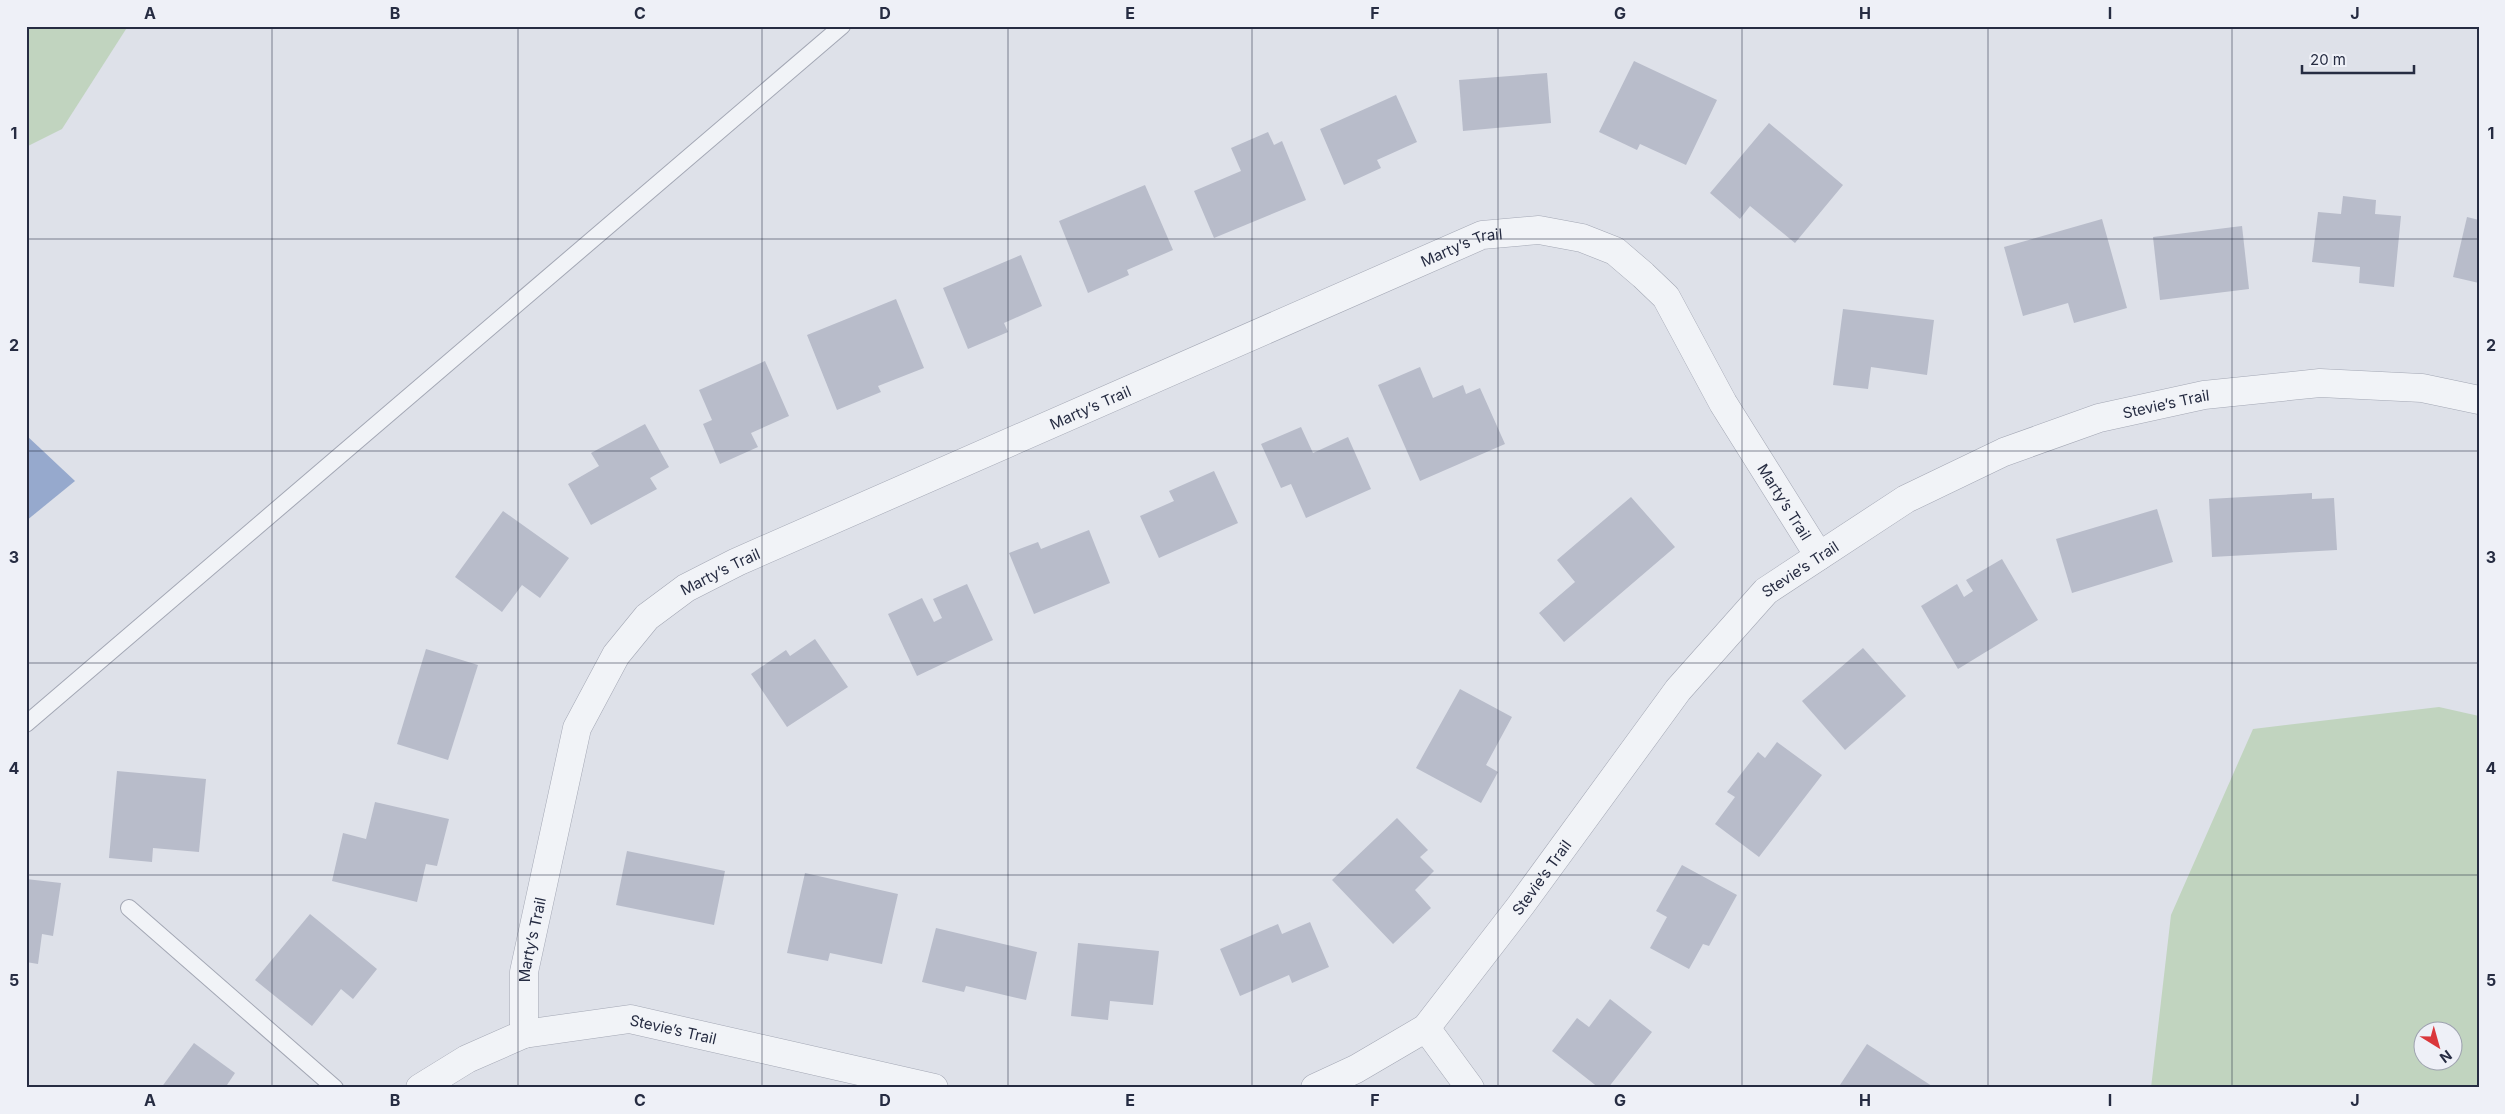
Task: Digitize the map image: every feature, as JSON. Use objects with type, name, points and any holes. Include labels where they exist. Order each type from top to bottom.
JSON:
[{"type":"street","name":"Marty’s Trail","points":[[524,1034],[524,972],[577,728],[616,655],[646,617],[686,588],[737,562],[1482,235],[1539,230],[1582,238],[1615,251],[1643,274],[1666,297],[1723,403],[1819,556]]},
{"type":"street","name":"Stevie’s Trail","points":[[1316,1088],[1356,1069],[1426,1028],[1527,897],[1678,690],[1766,591],[1906,499],[2004,452],[2099,418],[2204,395],[2320,383],[2422,388],[2479,400]]},
{"type":"street","name":"Stevie’s Trail","points":[[420,1088],[467,1059],[524,1034],[630,1019],[934,1088]]},
{"type":"street","points":[[1426,1028],[1470,1088]]},
{"type":"lane","points":[[26,724],[842,26]]},
{"type":"lane","points":[[129,908],[335,1088]]},
{"type":"green space","points":[[26,26],[128,26],[62,129],[26,147]]},
{"type":"green space","points":[[2439,707],[2479,716],[2479,1088],[2151,1088],[2171,915],[2253,729]]},
{"type":"water","points":[[26,435],[75,481],[26,521]]},
{"type":"building","points":[[1634,61],[1717,100],[1686,165],[1640,144],[1637,150],[1599,132]]},
{"type":"building","points":[[1547,73],[1551,123],[1463,131],[1459,80]]},
{"type":"building","points":[[1396,95],[1417,142],[1377,160],[1381,168],[1344,185],[1320,129]]},
{"type":"building","points":[[1769,123],[1843,185],[1795,243],[1750,206],[1740,219],[1710,193]]},
{"type":"building","points":[[1268,132],[1274,145],[1282,141],[1306,200],[1214,238],[1194,191],[1241,171],[1231,148]]},
{"type":"building","points":[[1145,185],[1173,250],[1127,270],[1129,275],[1088,293],[1059,221]]},
{"type":"building","points":[[2343,196],[2376,200],[2375,214],[2401,216],[2394,287],[2359,283],[2360,267],[2312,262],[2318,212],[2341,214]]},
{"type":"building","points":[[2467,217],[2479,220],[2479,283],[2453,277]]},
{"type":"building","points":[[2102,219],[2127,308],[2074,323],[2068,303],[2023,316],[2004,247]]},
{"type":"building","points":[[2242,226],[2249,289],[2160,300],[2153,237]]},
{"type":"building","points":[[1021,255],[1042,306],[1004,323],[1008,332],[968,349],[943,288]]},
{"type":"building","points":[[896,299],[924,368],[878,386],[881,392],[837,410],[807,335]]},
{"type":"building","points":[[1843,309],[1934,320],[1927,375],[1871,367],[1868,389],[1833,385]]},
{"type":"building","points":[[765,361],[789,416],[751,433],[758,447],[720,464],[703,424],[712,420],[699,390]]},
{"type":"building","points":[[1420,367],[1433,398],[1463,385],[1466,394],[1480,388],[1505,444],[1420,481],[1378,385]]},
{"type":"building","points":[[645,424],[669,467],[650,478],[657,489],[591,525],[568,484],[599,466],[591,453]]},
{"type":"building","points":[[1301,427],[1313,453],[1348,437],[1371,489],[1306,518],[1291,484],[1281,488],[1261,444]]},
{"type":"building","points":[[1214,471],[1238,523],[1159,558],[1140,516],[1174,501],[1169,491]]},
{"type":"building","points":[[2312,493],[2312,499],[2334,498],[2337,550],[2212,557],[2209,499]]},
{"type":"building","points":[[1631,497],[1675,547],[1564,642],[1539,613],[1575,582],[1557,560]]},
{"type":"building","points":[[2157,509],[2173,562],[2072,593],[2056,539]]},
{"type":"building","points":[[503,511],[569,558],[540,598],[522,585],[502,612],[455,577]]},
{"type":"building","points":[[1089,530],[1110,583],[1034,614],[1009,553],[1038,542],[1041,549]]},
{"type":"building","points":[[2002,559],[2038,620],[1958,669],[1921,606],[1957,584],[1964,597],[1973,591],[1966,580]]},
{"type":"building","points":[[967,584],[993,640],[917,676],[888,614],[922,598],[934,622],[942,618],[933,599]]},
{"type":"building","points":[[815,639],[848,687],[787,727],[751,674],[786,650],[790,656]]},
{"type":"building","points":[[1863,648],[1906,696],[1845,750],[1802,701]]},
{"type":"building","points":[[426,649],[478,665],[448,760],[397,744]]},
{"type":"building","points":[[1460,689],[1512,717],[1486,765],[1498,772],[1481,803],[1416,768]]},
{"type":"building","points":[[1777,742],[1822,775],[1759,857],[1715,824],[1735,797],[1727,792],[1758,752],[1765,758]]},
{"type":"building","points":[[117,771],[206,779],[199,852],[153,848],[152,862],[109,858]]},
{"type":"building","points":[[375,802],[449,819],[437,866],[426,864],[417,902],[332,881],[343,833],[366,839]]},
{"type":"building","points":[[1397,818],[1428,850],[1420,857],[1434,871],[1415,890],[1431,908],[1393,944],[1332,880]]},
{"type":"building","points":[[627,851],[725,871],[714,925],[616,905]]},
{"type":"building","points":[[1682,865],[1737,895],[1709,946],[1703,944],[1689,969],[1650,948],[1667,917],[1656,911]]},
{"type":"building","points":[[805,873],[898,894],[882,964],[830,953],[828,961],[787,953]]},
{"type":"building","points":[[26,879],[61,883],[53,936],[42,934],[38,964],[26,962]]},
{"type":"building","points":[[310,914],[377,969],[353,999],[341,989],[312,1026],[255,980]]},
{"type":"building","points":[[1310,922],[1329,967],[1292,983],[1289,975],[1240,996],[1220,949],[1278,924],[1282,934]]},
{"type":"building","points":[[936,928],[1037,952],[1026,1000],[966,986],[964,992],[922,982]]},
{"type":"building","points":[[1078,943],[1159,951],[1153,1005],[1110,1001],[1108,1020],[1071,1016]]},
{"type":"building","points":[[1610,999],[1652,1032],[1608,1088],[1599,1088],[1552,1051],[1577,1018],[1589,1027]]},
{"type":"building","points":[[194,1043],[235,1073],[225,1088],[161,1088]]},
{"type":"building","points":[[1867,1044],[1935,1088],[1838,1088]]}]
